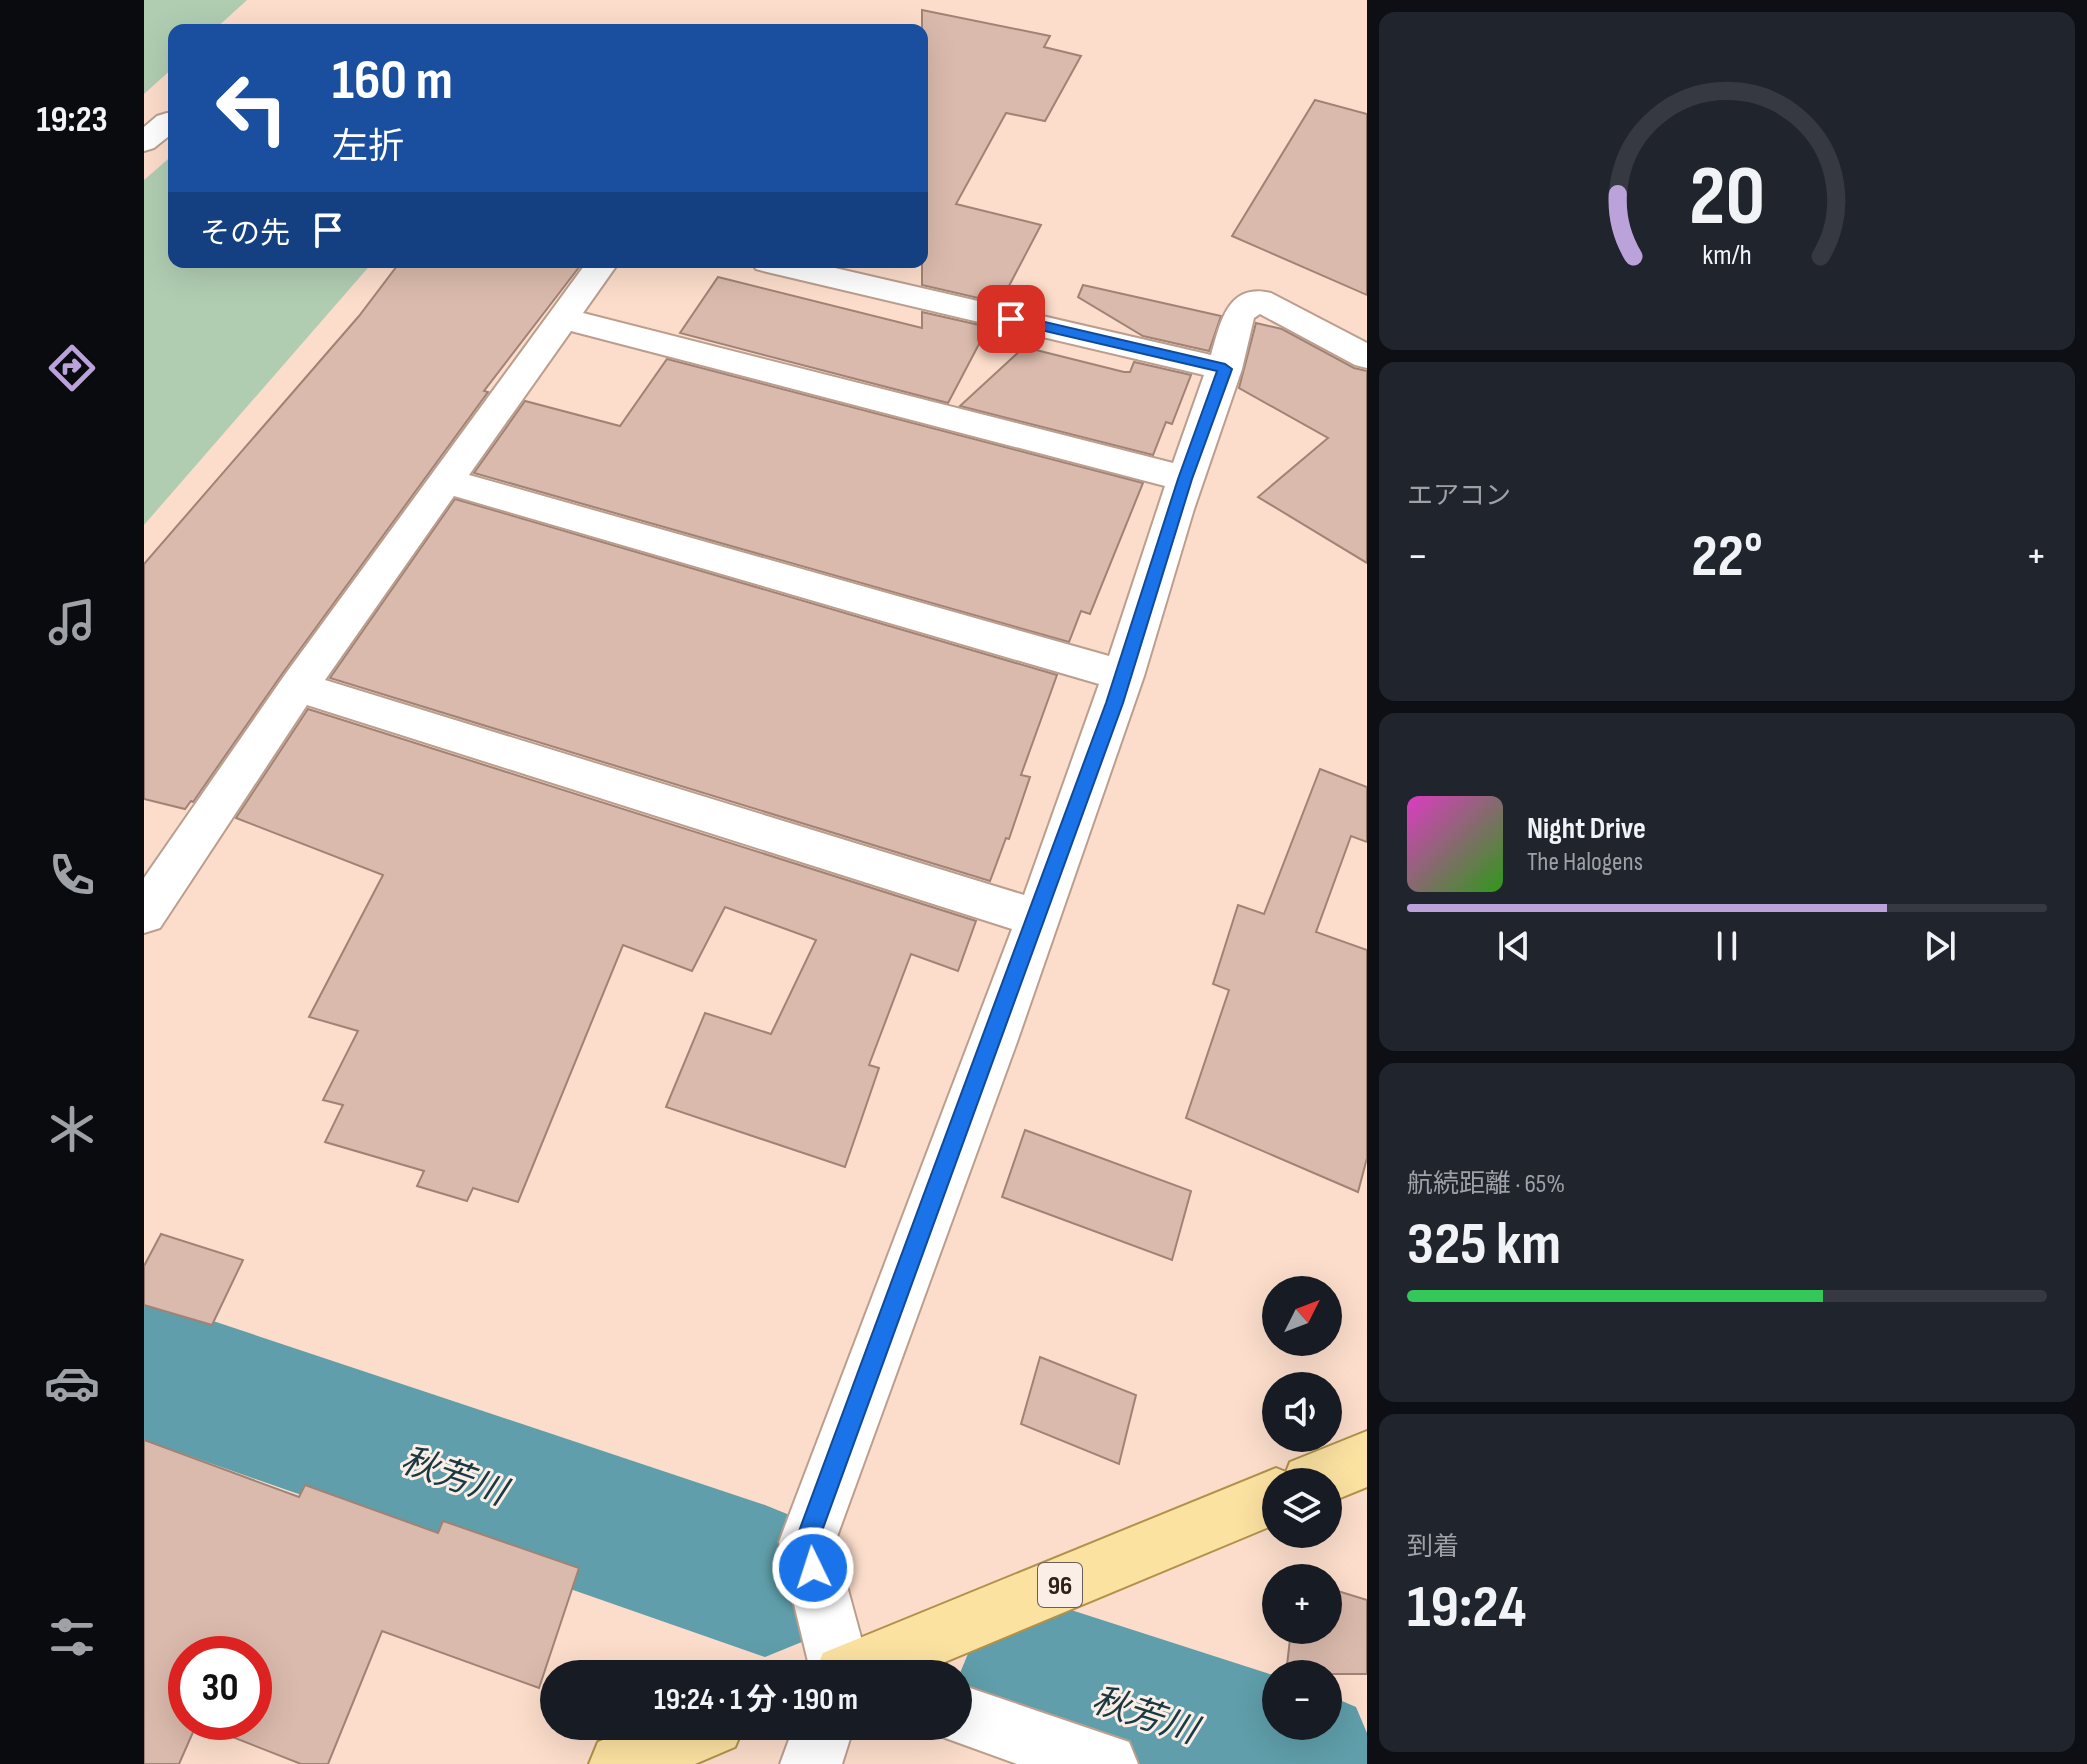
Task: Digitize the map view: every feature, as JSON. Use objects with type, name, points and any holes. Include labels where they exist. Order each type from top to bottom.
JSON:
[{"type":"main road","points":[[1342,1469],[1367,1459]]},
{"type":"main road","name":"96","points":[[876,1660],[1262,1502]]},
{"type":"main road","points":[[620,1764],[679,1740]]},
{"type":"street","points":[[144,142],[168,122]]},
{"type":"street","points":[[144,914],[298,687],[599,268]]},
{"type":"street","points":[[793,268],[1225,369]]},
{"type":"street","points":[[838,1660],[807,1542],[1124,676],[1185,479],[1225,369],[1239,313],[1259,300],[1367,357]]},
{"type":"street","points":[[562,318],[1185,479]]},
{"type":"street","points":[[445,481],[1124,676]]},
{"type":"street","points":[[298,687],[1037,918]]},
{"type":"street","points":[[972,1719],[1107,1764]]},
{"type":"street","points":[[811,1764],[819,1740]]},
{"type":"green space","points":[[144,0],[247,0],[221,24],[168,24],[168,72],[144,94]]},
{"type":"green space","points":[[168,159],[168,268],[368,268],[144,525],[144,180]]},
{"type":"building","points":[[922,10],[1050,36],[1044,47],[1081,56],[1045,121],[1006,113],[956,204],[1041,225],[1000,303],[922,285],[922,268],[928,268],[928,24],[922,24]]},
{"type":"building","points":[[1315,100],[1367,114],[1367,295],[1232,236]]},
{"type":"building","points":[[395,268],[578,268],[484,391],[488,392],[282,674],[193,802],[185,809],[144,799],[144,564],[359,316]]},
{"type":"building","points":[[718,277],[922,328],[922,312],[988,327],[948,403],[680,333]]},
{"type":"building","points":[[1083,285],[1221,316],[1209,351],[1143,336],[1078,297]]},
{"type":"building","points":[[1256,323],[1282,329],[1354,368],[1367,371],[1367,563],[1258,497],[1328,438],[1239,388]]},
{"type":"building","points":[[1024,347],[1124,372],[1130,372],[1134,362],[1191,375],[1172,424],[1166,422],[1153,455],[960,406]]},
{"type":"building","points":[[667,359],[1143,483],[1090,614],[1081,611],[1069,642],[474,473],[525,401],[620,426]]},
{"type":"building","points":[[455,499],[1057,675],[1021,775],[1030,777],[1009,839],[1006,838],[990,881],[330,678]]},
{"type":"building","points":[[308,709],[976,921],[958,971],[911,954],[869,1065],[879,1068],[845,1167],[666,1107],[705,1013],[771,1034],[816,940],[725,907],[692,971],[623,945],[518,1202],[473,1188],[467,1201],[417,1186],[424,1171],[325,1142],[343,1105],[323,1100],[358,1031],[309,1017],[383,875],[236,818]]},
{"type":"building","points":[[1320,769],[1367,787],[1367,842],[1351,836],[1316,932],[1367,950],[1367,1158],[1358,1192],[1186,1118],[1229,990],[1213,984],[1238,905],[1264,914]]},
{"type":"building","points":[[1025,1130],[1191,1191],[1172,1260],[1002,1197]]},
{"type":"building","points":[[161,1234],[243,1260],[212,1325],[144,1305],[144,1266]]},
{"type":"building","points":[[1040,1357],[1136,1395],[1119,1464],[1021,1424]]},
{"type":"building","points":[[144,1440],[299,1497],[305,1485],[438,1533],[443,1521],[579,1568],[548,1660],[540,1660],[539,1688],[382,1631],[328,1764],[301,1764],[240,1740],[272,1740],[272,1636],[168,1636],[168,1740],[190,1740],[179,1764],[144,1764]]},
{"type":"building","points":[[1342,1592],[1367,1600],[1367,1674],[1342,1674],[1342,1660],[1288,1660],[1289,1644],[1342,1644]]},
{"type":"waterway","name":"秋芳川","points":[[144,1369],[765,1581]]},
{"type":"waterway","name":"秋芳川","points":[[1037,1678],[1299,1764]]},
{"type":"route","points":[[813,1568],[807,1542],[1124,676],[1185,479],[1225,369],[1011,319]]}]
